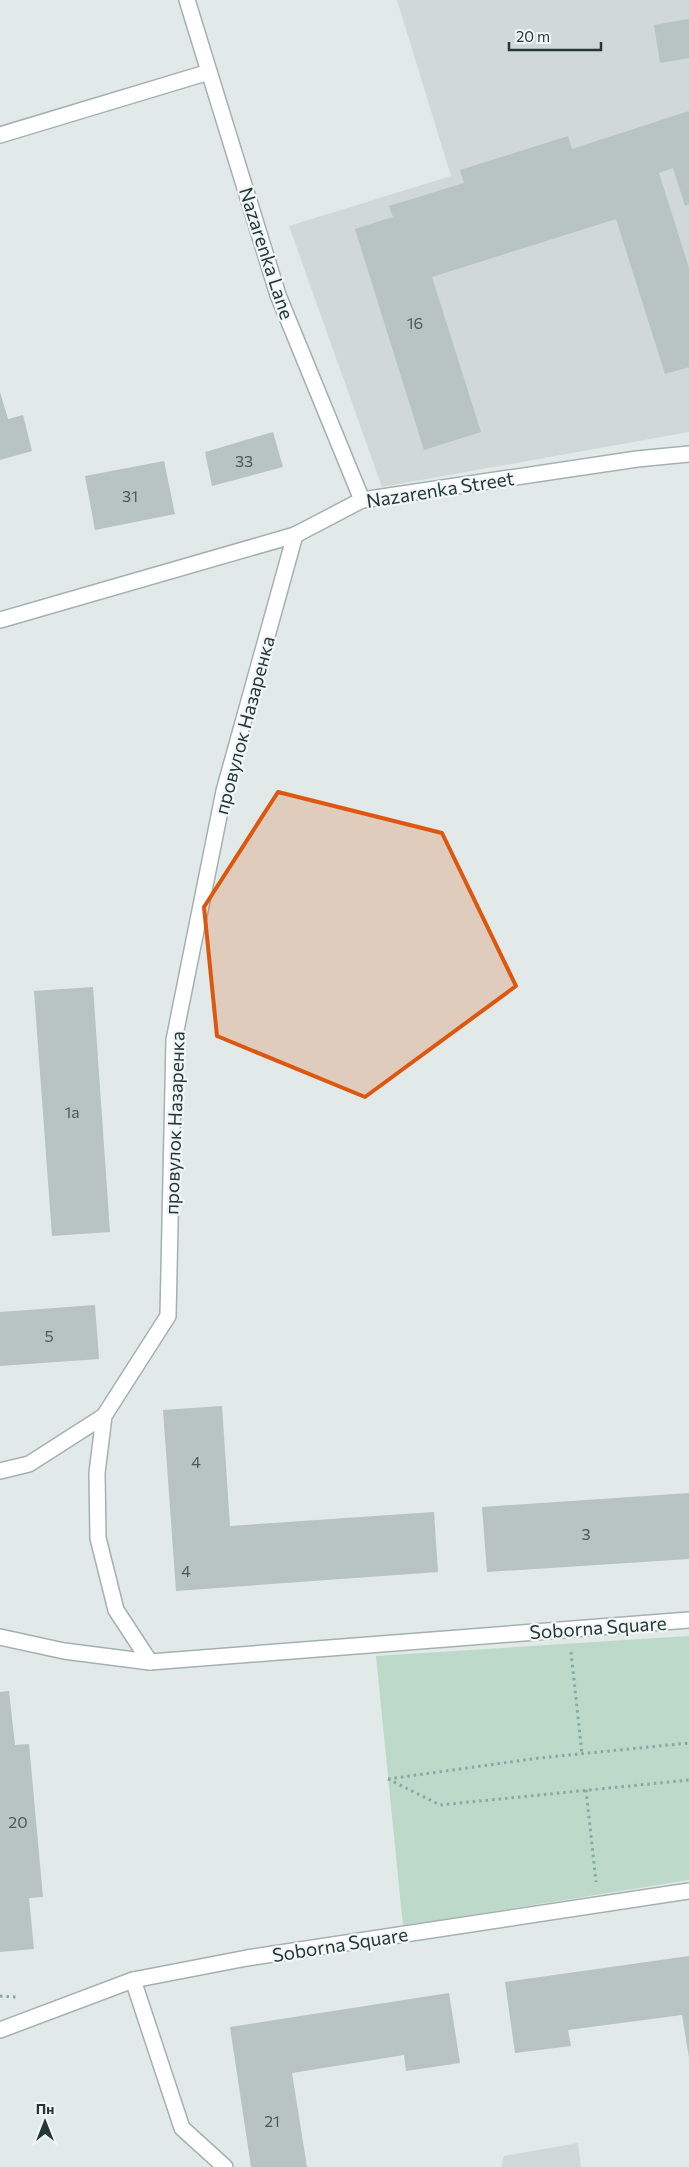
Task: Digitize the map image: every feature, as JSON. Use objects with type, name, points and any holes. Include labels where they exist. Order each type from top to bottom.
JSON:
[{"type":"street","name":"Nazarenka Lane","points":[[186,0],[278,295],[362,500]]},
{"type":"street","points":[[0,134],[209,72]]},
{"type":"street","name":"Nazarenka Street","points":[[0,620],[295,535],[362,500],[637,459],[689,454]]},
{"type":"street","name":"провулок Назаренка","points":[[150,1662],[116,1610],[98,1538],[97,1473],[104,1416],[168,1316],[174,1040],[224,792],[295,535]]},
{"type":"street","points":[[0,1471],[29,1464],[104,1416]]},
{"type":"street","name":"Soborna Square","points":[[0,1637],[64,1651],[150,1662],[689,1620]]},
{"type":"street","name":"Soborna Square","points":[[0,2030],[133,1980],[247,1958],[689,1891]]},
{"type":"street","points":[[133,1980],[182,2128],[225,2167]]},
{"type":"path","points":[[568,1630],[582,1754]]},
{"type":"path","points":[[689,1743],[582,1754],[388,1780],[440,1805],[689,1780]]},
{"type":"path","points":[[586,1790],[598,1905]]},
{"type":"highlighted area","points":[[278,792],[442,833],[516,986],[365,1097],[217,1036],[204,907]]},
{"type":"shaded area","points":[[397,0],[689,0],[689,432],[382,487],[289,226],[451,176]]},
{"type":"shaded area","points":[[578,2143],[581,2167],[501,2167],[504,2156]]},
{"type":"green space","points":[[689,1636],[689,1880],[403,1926],[376,1656]]},
{"type":"building","points":[[689,19],[689,58],[660,63],[654,25]]},
{"type":"building","points":[[689,111],[689,204],[685,206],[673,168],[659,173],[689,268],[689,367],[665,374],[616,219],[432,277],[481,432],[424,450],[355,229],[393,217],[389,206],[464,183],[460,170],[568,136],[572,149]]},
{"type":"building","points":[[0,392],[8,419],[23,415],[32,451],[0,460]]},
{"type":"building","points":[[273,432],[283,467],[212,486],[205,452]]},
{"type":"building","points":[[164,461],[175,514],[95,530],[85,476]]},
{"type":"building","points":[[93,987],[110,1232],[52,1236],[34,991]]},
{"type":"building","points":[[95,1305],[99,1359],[0,1366],[0,1312]]},
{"type":"building","points":[[222,1406],[230,1526],[434,1512],[438,1572],[176,1591],[163,1410]]},
{"type":"building","points":[[689,1493],[689,1559],[487,1572],[482,1507]]},
{"type":"building","points":[[9,1691],[15,1745],[29,1744],[43,1897],[29,1898],[34,1949],[0,1952],[0,1692]]},
{"type":"building","points":[[689,1956],[689,2058],[682,2015],[568,2030],[571,2046],[515,2053],[505,1982]]},
{"type":"building","points":[[449,1993],[460,2063],[406,2071],[404,2055],[292,2073],[307,2167],[251,2167],[230,2027]]}]
